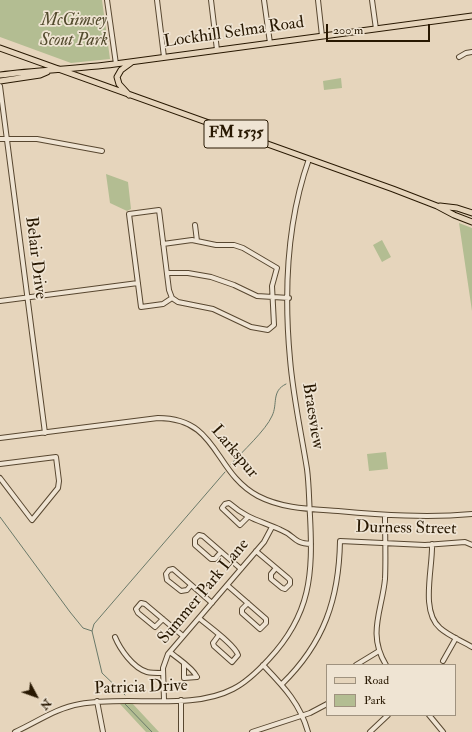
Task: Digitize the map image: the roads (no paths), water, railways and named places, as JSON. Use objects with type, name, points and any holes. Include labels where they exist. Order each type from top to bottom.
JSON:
[{"type":"main road","name":"Lockhill Selma Road","points":[[0,75],[48,72],[116,64],[472,16]]},
{"type":"main road","name":"FM 1535","points":[[0,48],[129,96],[309,159],[437,206],[472,222]]},
{"type":"main road","points":[[129,96],[118,81],[118,74],[121,70],[134,61]]},
{"type":"main road","name":"Lockhill Selma Road","points":[[0,80],[40,75],[48,72]]},
{"type":"main road","points":[[0,80],[15,73]]},
{"type":"main road","name":"FM 1535","points":[[437,206],[458,208],[472,213]]},
{"type":"street","points":[[107,0],[116,64]]},
{"type":"street","points":[[157,0],[164,57]]},
{"type":"street","points":[[211,0],[217,50]]},
{"type":"street","points":[[264,0],[270,43]]},
{"type":"street","points":[[318,0],[322,36]]},
{"type":"street","points":[[372,0],[376,29]]},
{"type":"street","points":[[459,57],[472,52]]},
{"type":"street","name":"Belair Drive","points":[[0,86],[45,433]]},
{"type":"street","points":[[0,139],[45,140],[102,151]]},
{"type":"street","name":"Braesview","points":[[263,665],[288,636],[302,608],[310,579],[311,544],[307,471],[290,360],[289,298],[291,250],[295,218],[300,188],[309,159]]},
{"type":"street","points":[[163,244],[197,241],[216,245],[239,246],[277,268],[273,282],[273,327],[268,330],[254,328],[213,309],[182,303],[172,298],[169,290],[163,244],[159,210],[129,214],[141,307],[163,304],[172,298]]},
{"type":"street","points":[[195,225],[197,241]]},
{"type":"street","points":[[167,273],[188,273],[211,277],[234,285],[255,296],[289,298]]},
{"type":"street","points":[[0,301],[138,283]]},
{"type":"street","name":"Larkspur","points":[[0,438],[158,418],[177,420],[195,428],[206,436],[228,470],[249,490],[276,503],[309,508],[416,517],[472,514]]},
{"type":"street","points":[[0,464],[56,457],[59,481],[58,488],[32,520],[0,478]]},
{"type":"street","points":[[248,517],[240,525],[222,508],[225,504],[229,503],[248,517],[285,532],[298,542],[311,544]]},
{"type":"street","points":[[385,515],[384,582],[376,630],[379,651],[386,664]]},
{"type":"street","name":"Summer Park Lane","points":[[164,700],[164,661],[183,636],[256,551],[272,527]]},
{"type":"street","points":[[221,552],[215,559],[211,559],[195,546],[195,539],[198,536],[203,536],[241,569]]},
{"type":"street","name":"Durness Street","points":[[282,684],[312,650],[328,616],[338,580],[340,541],[432,544],[465,542],[472,545]]},
{"type":"street","points":[[432,544],[429,611],[439,628],[472,647]]},
{"type":"street","points":[[256,551],[276,568],[290,580],[290,584],[285,589],[278,585],[270,577],[276,568]]},
{"type":"street","points":[[191,585],[187,590],[181,591],[167,580],[166,574],[170,570],[173,570],[191,585],[212,603]]},
{"type":"street","points":[[227,585],[248,603],[266,620],[266,623],[262,628],[259,629],[242,613],[242,609],[248,603]]},
{"type":"street","points":[[163,619],[155,627],[138,613],[136,608],[140,603],[143,603],[163,619],[183,636]]},
{"type":"street","points":[[199,618],[238,653],[232,662],[214,646],[213,643],[219,636]]},
{"type":"street","points":[[115,637],[123,653],[143,671],[148,673],[163,673]]},
{"type":"street","points":[[443,661],[456,638]]},
{"type":"street","points":[[357,664],[366,657],[379,651]]},
{"type":"street","points":[[170,652],[184,664]]},
{"type":"street","points":[[263,665],[292,696],[303,716],[308,732]]},
{"type":"street","name":"Patricia Drive","points":[[15,732],[59,710],[97,701],[202,699],[227,692],[250,678],[263,665]]},
{"type":"street","points":[[181,700],[181,732]]},
{"type":"street","points":[[97,701],[104,732]]},
{"type":"street","points":[[252,732],[303,716],[326,704]]},
{"type":"street","points":[[370,732],[387,716]]},
{"type":"street","points":[[430,716],[441,731]]},
{"type":"waterway","points":[[231,464],[269,422],[274,411],[278,390],[286,384]]},
{"type":"waterway","points":[[125,695],[102,673],[92,631],[94,624],[225,472]]},
{"type":"waterway","points":[[0,517],[70,612],[83,628],[92,631]]},
{"type":"waterway","points":[[125,704],[152,732]]},
{"type":"park label","name":"McGimsey Scout Park","points":[[74,31]]}]
